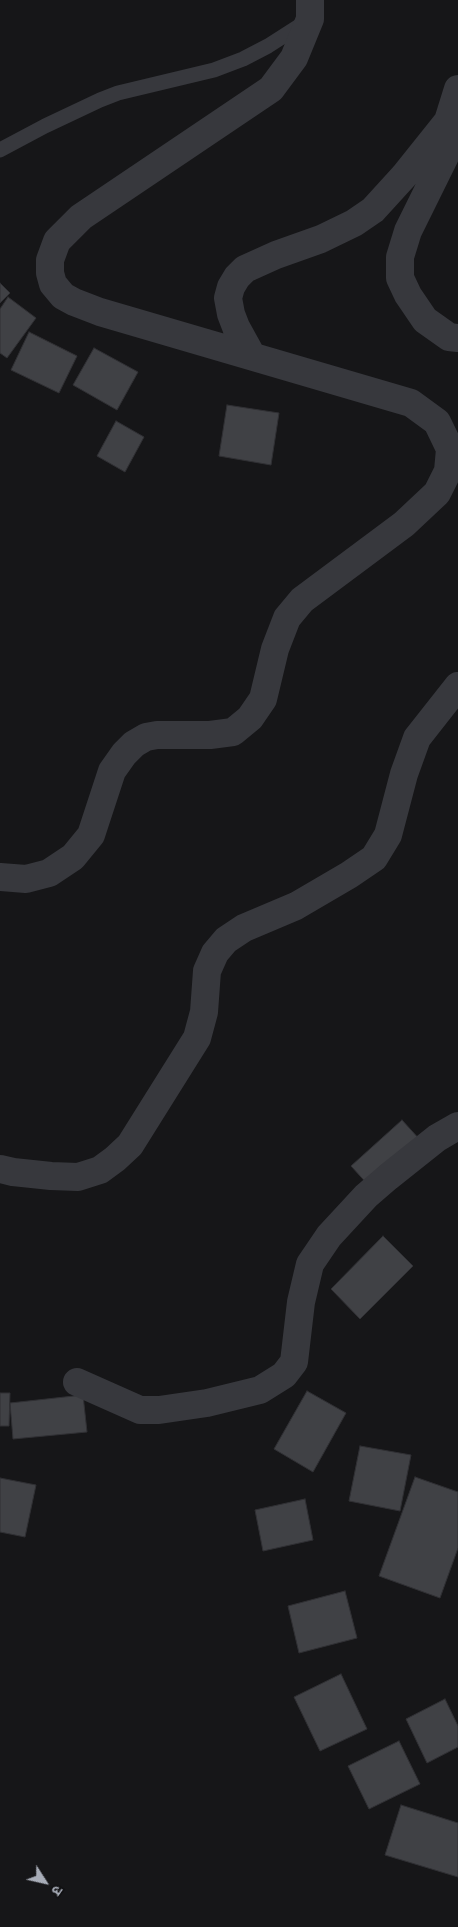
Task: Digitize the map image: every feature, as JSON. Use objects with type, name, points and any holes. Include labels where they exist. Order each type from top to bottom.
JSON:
[{"type":"street","points":[[0,877],[26,878],[49,872],[73,857],[91,834],[112,771],[134,744],[146,737],[157,735],[210,736],[232,732],[250,718],[262,699],[275,649],[287,618],[302,600],[404,524],[437,493],[448,471],[450,449],[437,422],[411,403],[100,312],[63,296],[53,284],[50,273],[50,260],[57,241],[81,217],[271,89],[294,58],[310,10]]},
{"type":"street","points":[[252,356],[231,314],[228,298],[237,277],[246,269],[276,255],[321,239],[354,223],[373,210],[404,176],[448,121],[458,90]]},
{"type":"street","points":[[448,121],[450,146],[444,162],[408,231],[400,257],[400,278],[408,295],[425,320],[449,336],[458,338]]},
{"type":"street","points":[[0,1168],[13,1172],[78,1177],[100,1170],[130,1145],[197,1038],[204,1012],[206,971],[215,953],[226,940],[244,928],[296,906],[374,858],[388,835],[404,774],[417,738],[458,686]]},
{"type":"street","points":[[77,1382],[140,1410],[160,1410],[207,1403],[260,1390],[284,1375],[294,1362],[301,1302],[310,1264],[329,1236],[366,1196],[401,1166],[437,1138],[458,1126]]},
{"type":"lane","points":[[0,150],[100,100],[118,93],[214,70],[243,59],[268,46],[310,10]]},
{"type":"building","points":[[0,283],[10,293],[0,303]]},
{"type":"building","points":[[8,297],[36,318],[7,358],[0,353],[0,309]]},
{"type":"building","points":[[29,332],[77,356],[59,393],[11,370]]},
{"type":"building","points":[[94,348],[138,372],[117,410],[73,385]]},
{"type":"building","points":[[227,405],[279,413],[271,465],[219,456]]},
{"type":"building","points":[[116,421],[144,437],[125,472],[97,456]]},
{"type":"building","points":[[402,1120],[421,1141],[371,1188],[351,1166]]},
{"type":"building","points":[[383,1236],[413,1266],[360,1319],[331,1289]]},
{"type":"building","points":[[307,1391],[346,1413],[313,1472],[274,1449]]},
{"type":"building","points":[[0,1393],[10,1393],[9,1426],[0,1426]]},
{"type":"building","points":[[83,1395],[87,1432],[13,1439],[10,1403]]},
{"type":"building","points":[[360,1446],[411,1455],[400,1511],[349,1501]]},
{"type":"building","points":[[415,1477],[458,1492],[458,1548],[440,1598],[379,1576]]},
{"type":"building","points":[[0,1478],[36,1485],[25,1537],[0,1532]]},
{"type":"building","points":[[305,1499],[313,1540],[263,1551],[255,1510]]},
{"type":"building","points":[[345,1591],[357,1638],[299,1653],[288,1606]]},
{"type":"building","points":[[341,1674],[367,1729],[320,1751],[294,1697]]},
{"type":"building","points":[[445,1699],[458,1726],[458,1747],[427,1763],[406,1719]]},
{"type":"building","points":[[399,1741],[420,1784],[369,1809],[348,1766]]},
{"type":"building","points":[[401,1805],[458,1823],[458,1877],[385,1855]]}]
